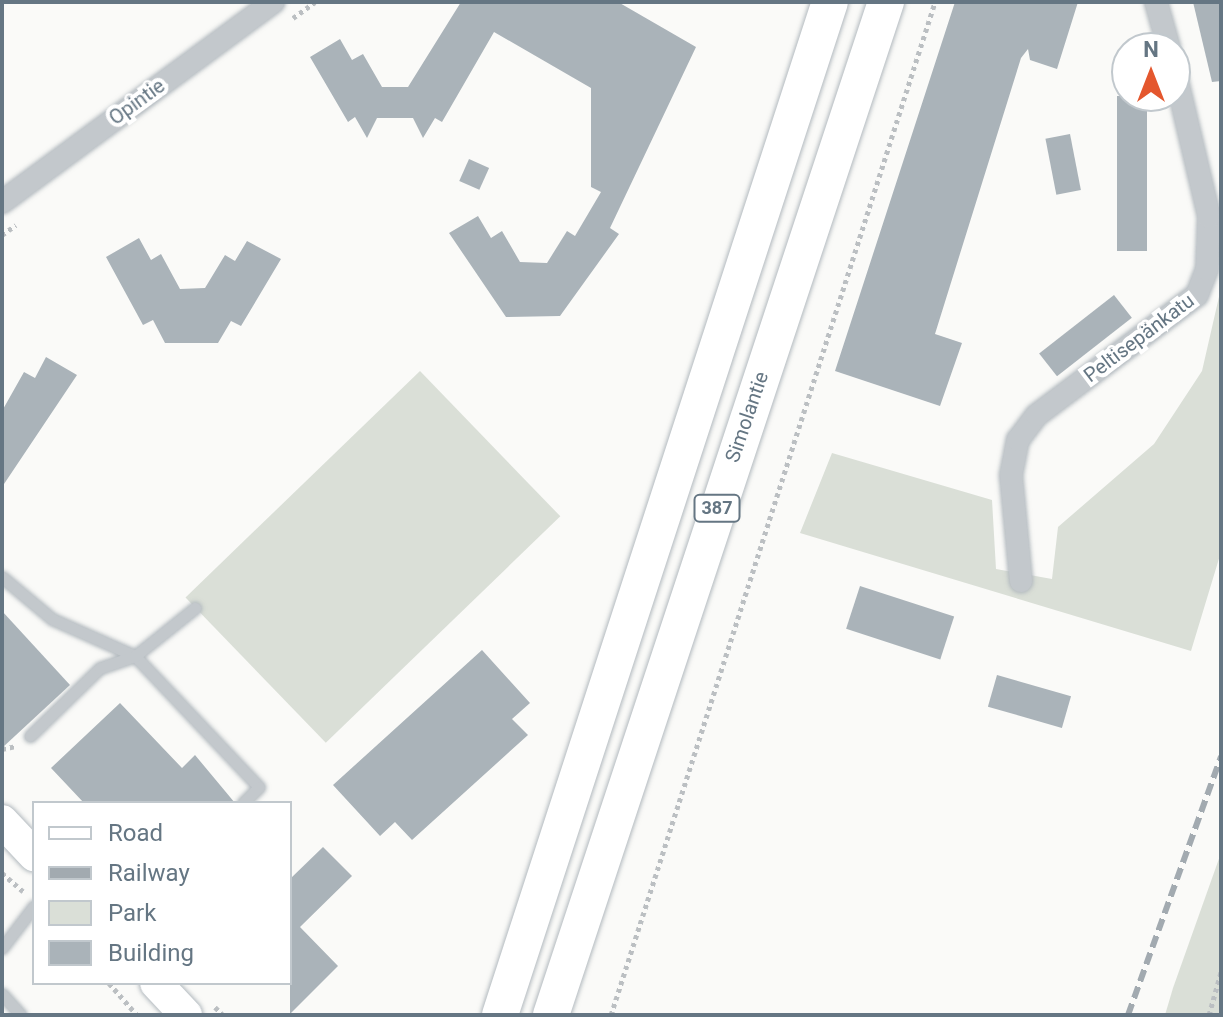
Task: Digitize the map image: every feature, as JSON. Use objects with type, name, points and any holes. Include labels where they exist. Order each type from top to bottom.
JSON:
[{"type":"main road","points":[[500,1015],[830,2]]},
{"type":"main road","name":"Simolantie","points":[[559,1013],[886,2]]},
{"type":"main road","points":[[2,821],[32,853]]},
{"type":"main road","points":[[158,985],[186,1015]]},
{"type":"street","name":"Opintie","points":[[2,202],[273,2]]},
{"type":"street","points":[[1156,2],[1164,32]]},
{"type":"street","name":"Peltisepänkatu","points":[[1021,581],[1011,475],[1018,440],[1037,415],[1197,295],[1207,269],[1209,216],[1184,112]]},
{"type":"lane","points":[[2,577],[52,619],[135,656],[259,787],[245,801]]},
{"type":"lane","points":[[30,736],[100,668],[135,656],[195,608]]},
{"type":"lane","points":[[2,948],[32,909]]},
{"type":"lane","points":[[2,994],[21,1015]]},
{"type":"path","points":[[611,1015],[935,2]]},
{"type":"path","points":[[2,873],[32,898]]},
{"type":"path","points":[[1209,1015],[1221,972]]},
{"type":"path","points":[[111,985],[137,1015]]},
{"type":"green space","points":[[1221,288],[1221,552],[1191,651],[800,533],[832,453],[992,500],[996,569],[1052,579],[1058,527],[1154,444],[1202,371]]},
{"type":"green space","points":[[420,371],[560,516],[326,743],[185,597]]},
{"type":"green space","points":[[1221,853],[1221,1015],[1165,1015],[1173,988]]},
{"type":"building","points":[[461,2],[618,2],[696,47],[610,228],[619,234],[560,316],[506,317],[449,233],[478,216],[491,238],[502,231],[520,262],[547,263],[567,231],[575,236],[601,192],[591,187],[591,88],[494,32],[442,122],[435,118],[423,138],[413,118],[377,118],[367,138],[355,117],[348,122],[310,57],[340,39],[352,60],[363,54],[382,87],[408,87]]},
{"type":"building","points":[[955,2],[1078,2],[1057,69],[1030,60],[1028,49],[1021,58],[935,334],[962,343],[940,406],[835,371]]},
{"type":"building","points":[[1193,2],[1221,2],[1221,81],[1212,82]]},
{"type":"building","points":[[1117,112],[1147,112],[1147,251],[1117,251]]},
{"type":"building","points":[[1070,134],[1081,190],[1056,195],[1045,139]]},
{"type":"building","points":[[469,159],[489,168],[479,190],[459,181]]},
{"type":"building","points":[[139,238],[151,260],[161,254],[180,289],[205,288],[225,255],[235,261],[247,241],[281,259],[241,326],[231,321],[218,343],[165,343],[153,320],[143,325],[106,257]]},
{"type":"building","points":[[1114,295],[1132,318],[1057,376],[1039,353]]},
{"type":"building","points":[[46,357],[77,375],[2,487],[2,411],[24,372],[35,378]]},
{"type":"building","points":[[860,586],[954,617],[940,659],[846,629]]},
{"type":"building","points":[[2,611],[70,685],[2,748]]},
{"type":"building","points":[[482,650],[530,703],[512,719],[528,735],[412,840],[395,822],[380,836],[333,785]]},
{"type":"building","points":[[997,675],[1071,696],[1062,728],[988,707]]},
{"type":"building","points":[[120,703],[182,768],[195,755],[233,801],[82,801],[51,768]]},
{"type":"building","points":[[323,847],[352,876],[300,927],[338,966],[290,1014],[292,985],[292,877]]},
{"type":"railway","points":[[1128,1015],[1221,756]]}]
